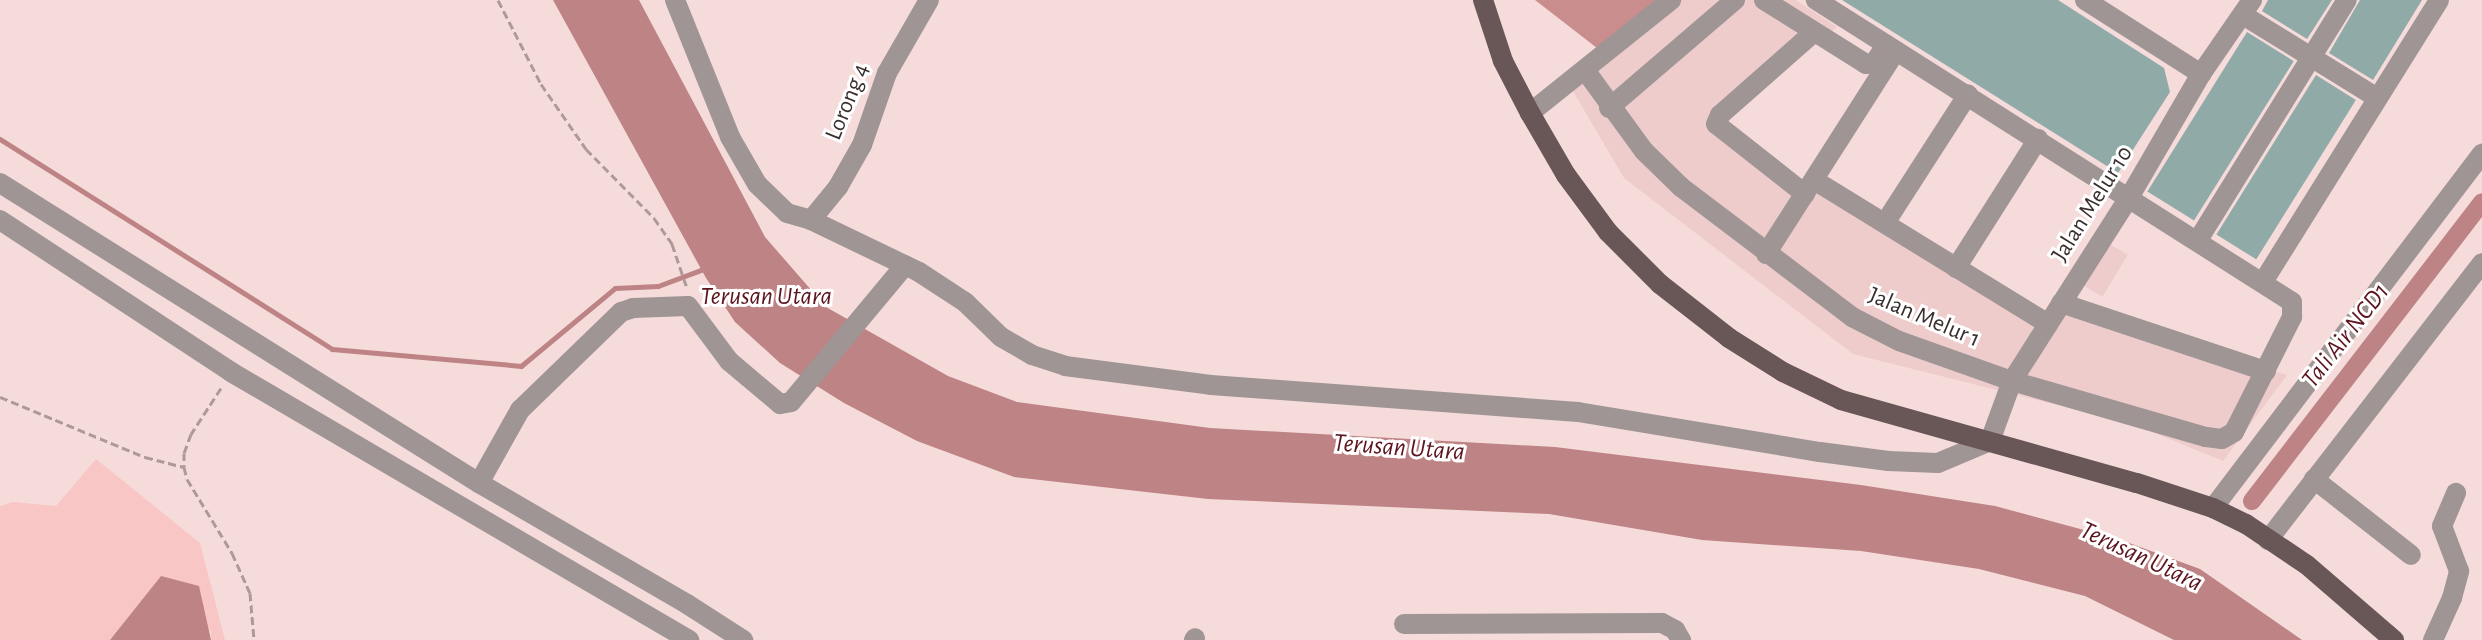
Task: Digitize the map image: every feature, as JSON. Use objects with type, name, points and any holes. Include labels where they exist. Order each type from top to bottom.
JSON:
[{"type":"main road","points":[[1483,0],[1503,61],[1566,175],[1608,232],[1660,284],[1729,338],[1783,372],[1841,400],[1894,418],[1990,441],[2213,508],[2307,565],[2394,640]]},
{"type":"street","points":[[675,0],[730,137],[757,184],[787,213],[811,220],[965,302],[1001,337],[1032,355],[1065,366],[1211,385],[1578,412],[1888,461],[1938,463],[1990,441]]},
{"type":"street","name":"Lorong 4","points":[[811,220],[838,187],[862,145],[887,73],[929,0]]},
{"type":"street","points":[[1530,113],[1671,0]]},
{"type":"street","points":[[1609,108],[1735,0]]},
{"type":"street","points":[[1764,0],[1870,65],[1891,48]]},
{"type":"street","points":[[1816,0],[2130,196],[2263,282],[2292,302],[2294,309],[2266,371],[2061,303]]},
{"type":"street","points":[[2085,0],[2201,74]]},
{"type":"street","points":[[2198,240],[2347,0]]},
{"type":"street","points":[[2263,282],[2439,0]]},
{"type":"street","points":[[2248,7],[2311,56],[2376,97]]},
{"type":"street","name":"Jalan Melur 10","points":[[1990,441],[2012,381],[2130,196],[2201,74],[2248,7]]},
{"type":"street","points":[[1814,32],[1720,115],[1716,124],[1810,187],[1885,223],[2048,324]]},
{"type":"street","points":[[1766,254],[1810,187],[1891,48]]},
{"type":"street","name":"Jalan Melur 1","points":[[1585,70],[1609,108],[1644,151],[1681,187],[1766,254],[1852,317],[1876,330],[2012,381],[2222,439],[2234,432],[2266,371]]},
{"type":"street","points":[[1885,223],[1968,94]]},
{"type":"street","points":[[1956,268],[2038,139]]},
{"type":"street","points":[[2213,508],[2482,154]]},
{"type":"street","points":[[0,183],[479,483],[743,640]]},
{"type":"street","points":[[0,220],[231,372],[689,640]]},
{"type":"street","points":[[2268,540],[2482,263]]},
{"type":"street","points":[[479,483],[520,410],[611,320],[633,308],[688,306],[745,376],[780,404],[791,402],[902,269]]},
{"type":"street","points":[[231,372],[251,340]]},
{"type":"street","points":[[2314,479],[2411,555]]},
{"type":"street","points":[[2433,640],[2452,598],[2459,571],[2442,526],[2456,493]]},
{"type":"street","points":[[1404,624],[1662,623],[1675,630],[1681,640]]},
{"type":"path","points":[[498,0],[541,84],[586,149],[654,218],[687,283]]},
{"type":"path","points":[[231,372],[191,434],[184,453],[184,467],[187,479],[232,553],[250,593],[254,640]]},
{"type":"path","points":[[0,397],[145,457],[184,467]]},
{"type":"shaded area","points":[[1535,0],[1657,0],[1597,48]]},
{"type":"shaded area","points":[[1657,0],[1796,0],[1837,27],[1721,124],[1802,185],[2042,315],[2054,297],[2287,375],[2223,461],[2133,424],[1853,354],[1624,178],[1564,76]]},
{"type":"shaded area","points":[[2108,243],[2128,255],[2102,297],[2083,285]]},
{"type":"shaded area","points":[[96,459],[200,543],[225,640],[211,640],[211,632],[161,576],[110,640],[0,640],[0,506],[13,502],[56,506]]},
{"type":"water","name":"Terusan Utara","points":[[553,0],[639,0],[765,237],[826,307],[948,376],[1017,402],[1210,428],[1555,447],[1861,485],[1995,506],[2121,540],[2200,569],[2302,640],[2174,640],[2085,596],[1979,569],[1861,551],[1702,540],[1549,514],[1208,499],[1014,477],[917,441],[844,403],[780,363],[735,322],[706,278]]},
{"type":"water","points":[[161,576],[199,586],[211,640],[110,640]]},
{"type":"building","points":[[1842,0],[2058,0],[2164,68],[2170,92],[2118,173]]},
{"type":"building","points":[[2268,0],[2332,0],[2307,39],[2262,11]]},
{"type":"building","points":[[2360,0],[2422,0],[2373,80],[2329,53]]},
{"type":"building","points":[[2247,32],[2294,61],[2194,221],[2147,191]]},
{"type":"building","points":[[2316,75],[2356,100],[2256,259],[2216,234]]},
{"type":"waterway","points":[[0,139],[332,349],[521,366],[615,288],[658,286],[706,268]]},
{"type":"waterway","name":"Tali Air NCD1","points":[[2252,501],[2482,202]]}]
